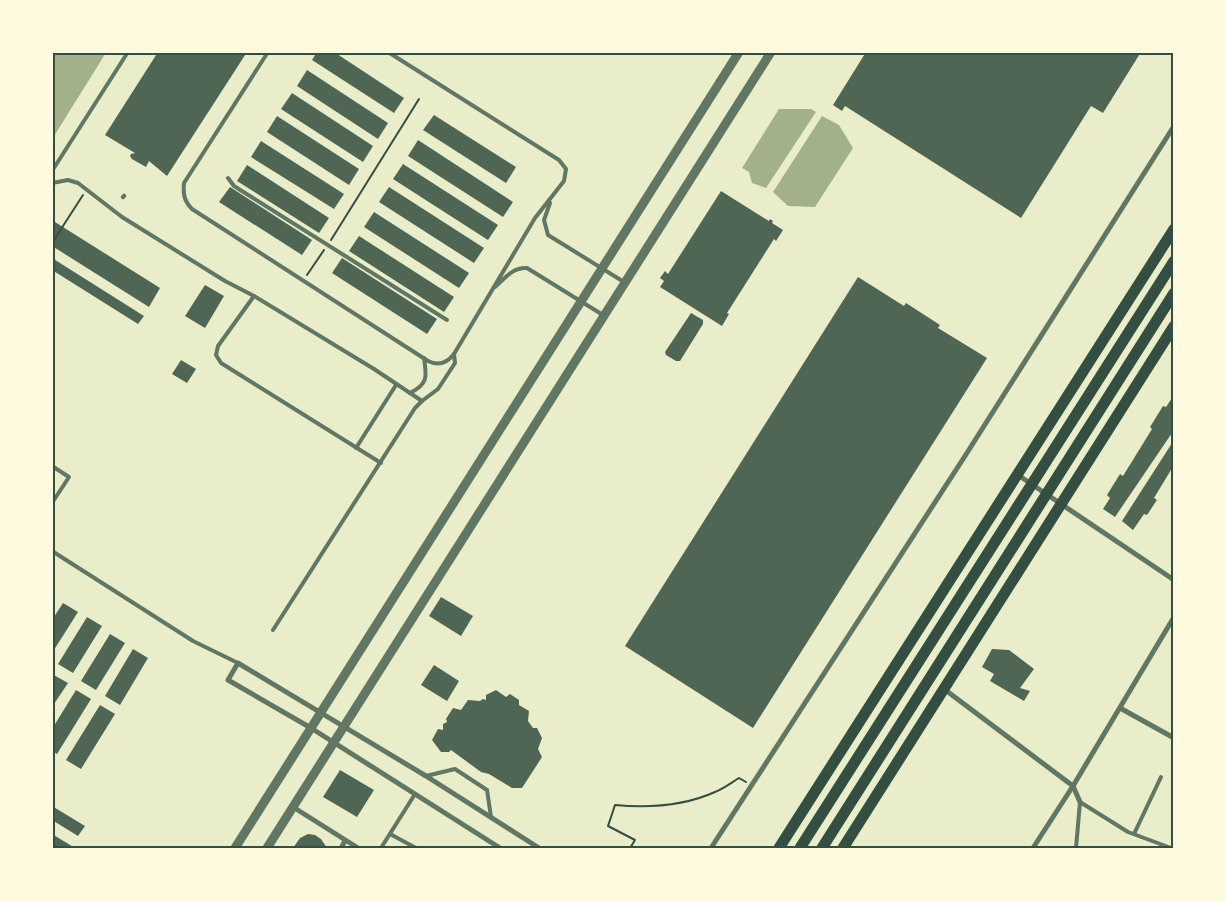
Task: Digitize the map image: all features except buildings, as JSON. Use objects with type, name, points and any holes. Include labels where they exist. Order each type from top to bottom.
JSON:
[{"type":"main road","points":[[779,848],[1174,229]]},
{"type":"main road","points":[[800,848],[1174,261]]},
{"type":"main road","points":[[822,848],[1174,293]]},
{"type":"main road","points":[[843,848],[1174,326]]},
{"type":"street","points":[[235,848],[739,52]]},
{"type":"street","points":[[267,848],[771,52]]},
{"type":"street","points":[[711,848],[965,456],[1174,126]]},
{"type":"street","points":[[1018,475],[1174,580]]},
{"type":"street","points":[[1033,848],[1073,786],[1174,617]]},
{"type":"street","points":[[500,848],[311,728],[228,680],[238,663],[426,776],[539,848]]},
{"type":"street","points":[[944,689],[1073,786],[1080,802]]},
{"type":"street","points":[[1120,708],[1174,738]]},
{"type":"street","points":[[293,808],[358,848]]},
{"type":"street","points":[[340,848],[345,841]]},
{"type":"lane","points":[[52,171],[128,52]]},
{"type":"lane","points":[[268,52],[184,183],[184,192],[188,204],[192,209],[424,358],[432,363],[442,363],[454,354],[535,218],[564,181],[566,169],[559,160],[388,52]]},
{"type":"lane","points":[[228,178],[234,186],[447,320]]},
{"type":"lane","points":[[52,183],[68,180],[78,183],[122,217],[225,281],[254,296],[374,369],[422,401]]},
{"type":"lane","points":[[552,198],[544,220],[548,235],[625,283]]},
{"type":"lane","points":[[490,292],[513,270],[527,268],[604,316]]},
{"type":"lane","points":[[254,296],[218,346],[216,355],[218,360],[380,463]]},
{"type":"lane","points":[[273,630],[415,408],[438,389],[455,364],[454,354]]},
{"type":"lane","points":[[410,393],[420,388],[425,381],[424,358]]},
{"type":"lane","points":[[356,448],[396,385]]},
{"type":"lane","points":[[52,466],[69,477],[52,503]]},
{"type":"lane","points":[[52,552],[193,641],[238,663]]},
{"type":"lane","points":[[426,776],[455,770],[488,790],[490,817]]},
{"type":"lane","points":[[1134,834],[1161,777]]},
{"type":"lane","points":[[381,848],[414,794]]},
{"type":"lane","points":[[1076,848],[1080,802],[1134,834],[1171,848]]},
{"type":"lane","points":[[390,834],[416,848]]},
{"type":"path","points":[[304,280],[419,99]]},
{"type":"path","points":[[52,243],[87,189]]},
{"type":"path","points":[[630,848],[635,840],[608,826],[615,806],[647,807],[679,802],[716,792],[739,778],[752,785]]},
{"type":"shaded area","points":[[53,53],[106,53],[53,138]]},
{"type":"shaded area","points":[[779,109],[811,109],[816,112],[766,188],[752,183],[749,172],[742,168]]},
{"type":"shaded area","points":[[822,116],[839,125],[853,148],[815,207],[788,206],[773,192]]},
{"type":"pier","points":[[106,53],[109,53],[52,140],[53,138]]}]
